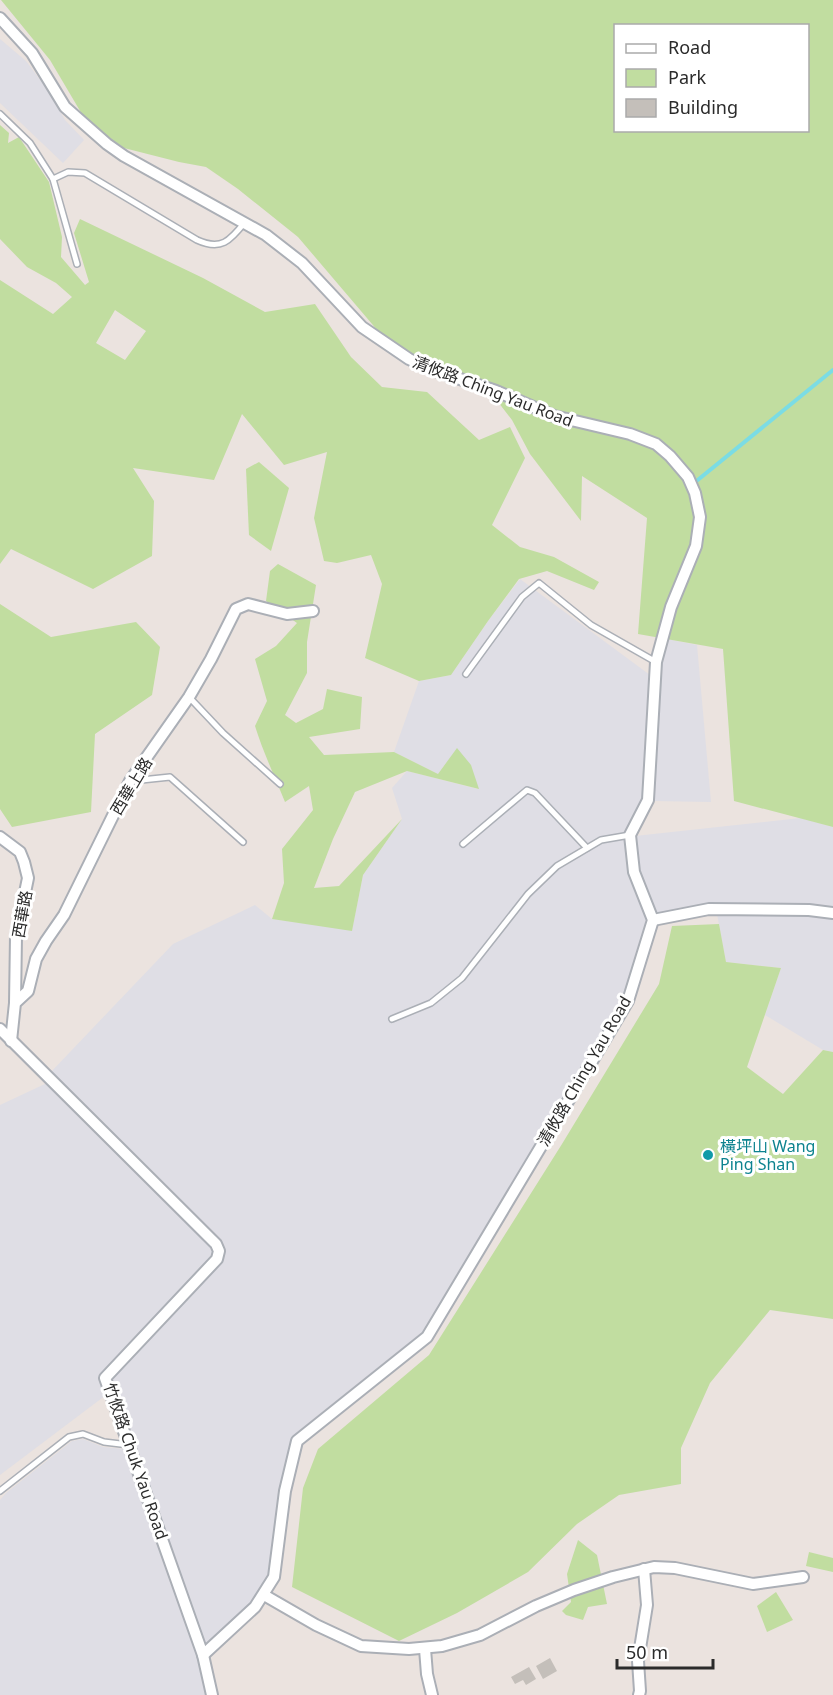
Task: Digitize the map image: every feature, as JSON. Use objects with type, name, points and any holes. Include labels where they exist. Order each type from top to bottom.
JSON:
[{"type":"street","name":"清攸路 Ching Yau Road","points":[[0,18],[33,53],[65,107],[107,144],[124,156],[244,222],[291,253],[320,280],[362,327],[409,359],[430,369],[496,391],[554,416],[648,440],[663,449],[678,463],[695,492],[699,509],[699,527],[694,553],[670,607],[656,662],[648,800],[630,835]]},
{"type":"street","name":"西華上路","points":[[11,1041],[15,1003],[28,991],[36,959],[64,915],[130,781],[189,697],[236,609],[248,604],[287,614],[313,611]]},
{"type":"street","points":[[630,835],[634,873],[653,920],[709,909],[809,910],[833,913]]},
{"type":"street","name":"西華路","points":[[0,837],[20,852],[28,879],[16,936],[15,1003]]},
{"type":"street","name":"清攸路 Ching Yau Road","points":[[203,1655],[255,1607],[274,1577],[285,1491],[297,1441],[426,1337],[628,1001],[653,920]]},
{"type":"street","name":"竹攸路 Chuk Yau Road","points":[[0,1029],[216,1244],[219,1251],[217,1258],[105,1378],[203,1655],[212,1695]]},
{"type":"street","points":[[264,1595],[316,1625],[362,1646],[425,1649],[480,1635],[536,1606],[574,1590],[654,1567],[675,1568],[753,1584],[803,1577]]},
{"type":"street","points":[[639,1695],[638,1660],[647,1605],[644,1569]]},
{"type":"street","points":[[425,1649],[432,1695]]},
{"type":"lane","points":[[0,114],[30,143],[53,179],[77,264]]},
{"type":"lane","points":[[53,179],[68,171],[85,173],[197,240],[209,244],[226,243],[244,222]]},
{"type":"lane","points":[[465,674],[522,597],[539,583],[591,625],[656,662]]},
{"type":"lane","points":[[189,697],[223,733],[280,784]]},
{"type":"lane","points":[[130,781],[170,777],[243,842]]},
{"type":"lane","points":[[463,844],[527,790],[535,793],[587,848]]},
{"type":"lane","points":[[392,1019],[431,1003],[462,978],[528,894],[557,866],[601,840],[630,835]]},
{"type":"lane","points":[[0,1491],[69,1437],[83,1434],[104,1442],[129,1445]]},
{"type":"shaded area","points":[[0,39],[26,61],[47,89],[65,120],[84,140],[63,163],[0,103]]},
{"type":"shaded area","points":[[520,579],[650,675],[643,798],[626,834],[648,920],[623,999],[423,1333],[293,1438],[280,1490],[269,1576],[251,1604],[205,1647],[111,1380],[222,1261],[224,1251],[50,1073],[173,944],[255,905],[272,919],[352,930],[363,875],[402,819],[392,788],[407,771],[478,789],[457,749],[438,774],[394,752],[419,681],[451,675]]},
{"type":"shaded area","points":[[667,639],[697,645],[711,802],[652,801],[660,663]]},
{"type":"shaded area","points":[[801,818],[833,827],[833,908],[810,905],[708,904],[656,914],[639,871],[635,836]]},
{"type":"shaded area","points":[[717,914],[809,915],[833,918],[833,1052],[823,1050],[765,1015],[781,968],[726,962]]},
{"type":"shaded area","points":[[47,1083],[212,1247],[214,1252],[213,1256],[100,1377],[106,1395],[0,1475],[0,1105]]},
{"type":"shaded area","points":[[83,1439],[103,1447],[125,1449],[198,1657],[207,1695],[0,1695],[0,1500],[72,1441]]},
{"type":"green space","points":[[1,0],[833,0],[833,827],[734,801],[723,649],[638,634],[647,518],[582,476],[581,521],[530,454],[512,420],[482,381],[395,351],[298,237],[238,189],[206,167],[124,148],[86,121],[50,60]]},
{"type":"green space","points":[[0,125],[9,133],[8,143],[19,137],[49,182],[62,237],[61,257],[85,285],[89,282],[74,233],[80,219],[203,278],[265,312],[315,304],[351,357],[382,387],[427,392],[479,440],[510,427],[525,458],[492,525],[520,547],[554,557],[599,582],[594,590],[547,571],[519,579],[451,675],[419,681],[365,658],[382,584],[371,555],[337,563],[324,561],[314,518],[327,452],[284,465],[242,414],[214,480],[133,468],[154,501],[152,556],[93,589],[11,549],[0,564],[0,280],[53,314],[72,297],[56,283],[27,267],[0,239]],"holes":[[[115,310],[146,331],[125,360],[96,343]]]},
{"type":"green space","points":[[259,462],[289,488],[271,551],[249,535],[246,469]]},
{"type":"green space","points":[[278,564],[316,585],[307,642],[307,673],[285,715],[296,723],[323,709],[327,689],[362,697],[360,729],[309,737],[324,755],[394,752],[438,774],[457,748],[471,765],[479,789],[407,771],[355,792],[314,888],[339,886],[402,819],[363,875],[352,931],[272,919],[284,883],[282,849],[313,810],[309,786],[285,802],[255,726],[267,701],[255,659],[276,646],[297,623],[266,601],[270,571]]},
{"type":"green space","points":[[0,604],[51,637],[136,622],[160,647],[152,695],[95,734],[91,812],[12,827],[0,809]]},
{"type":"green space","points":[[719,924],[726,962],[781,968],[747,1067],[783,1094],[823,1050],[833,1052],[833,1319],[770,1310],[710,1383],[681,1448],[681,1484],[619,1495],[577,1524],[528,1572],[457,1613],[399,1641],[292,1587],[303,1488],[318,1449],[429,1355],[562,1144],[659,984],[672,926]]},
{"type":"green space","points":[[578,1540],[597,1555],[607,1604],[588,1607],[583,1620],[566,1615],[562,1611],[571,1602],[567,1574]]},
{"type":"green space","points":[[809,1552],[833,1558],[833,1572],[806,1566]]},
{"type":"green space","points":[[776,1592],[793,1620],[767,1632],[757,1606]]},
{"type":"building","points":[[550,1658],[557,1671],[543,1679],[536,1666]]},
{"type":"building","points":[[529,1667],[536,1679],[526,1685],[523,1680],[515,1684],[511,1677]]},
{"type":"waterway","points":[[694,483],[833,370]]},
{"type":"place","name":"橫坪山 Wang Ping Shan","points":[[708,1155]]}]
